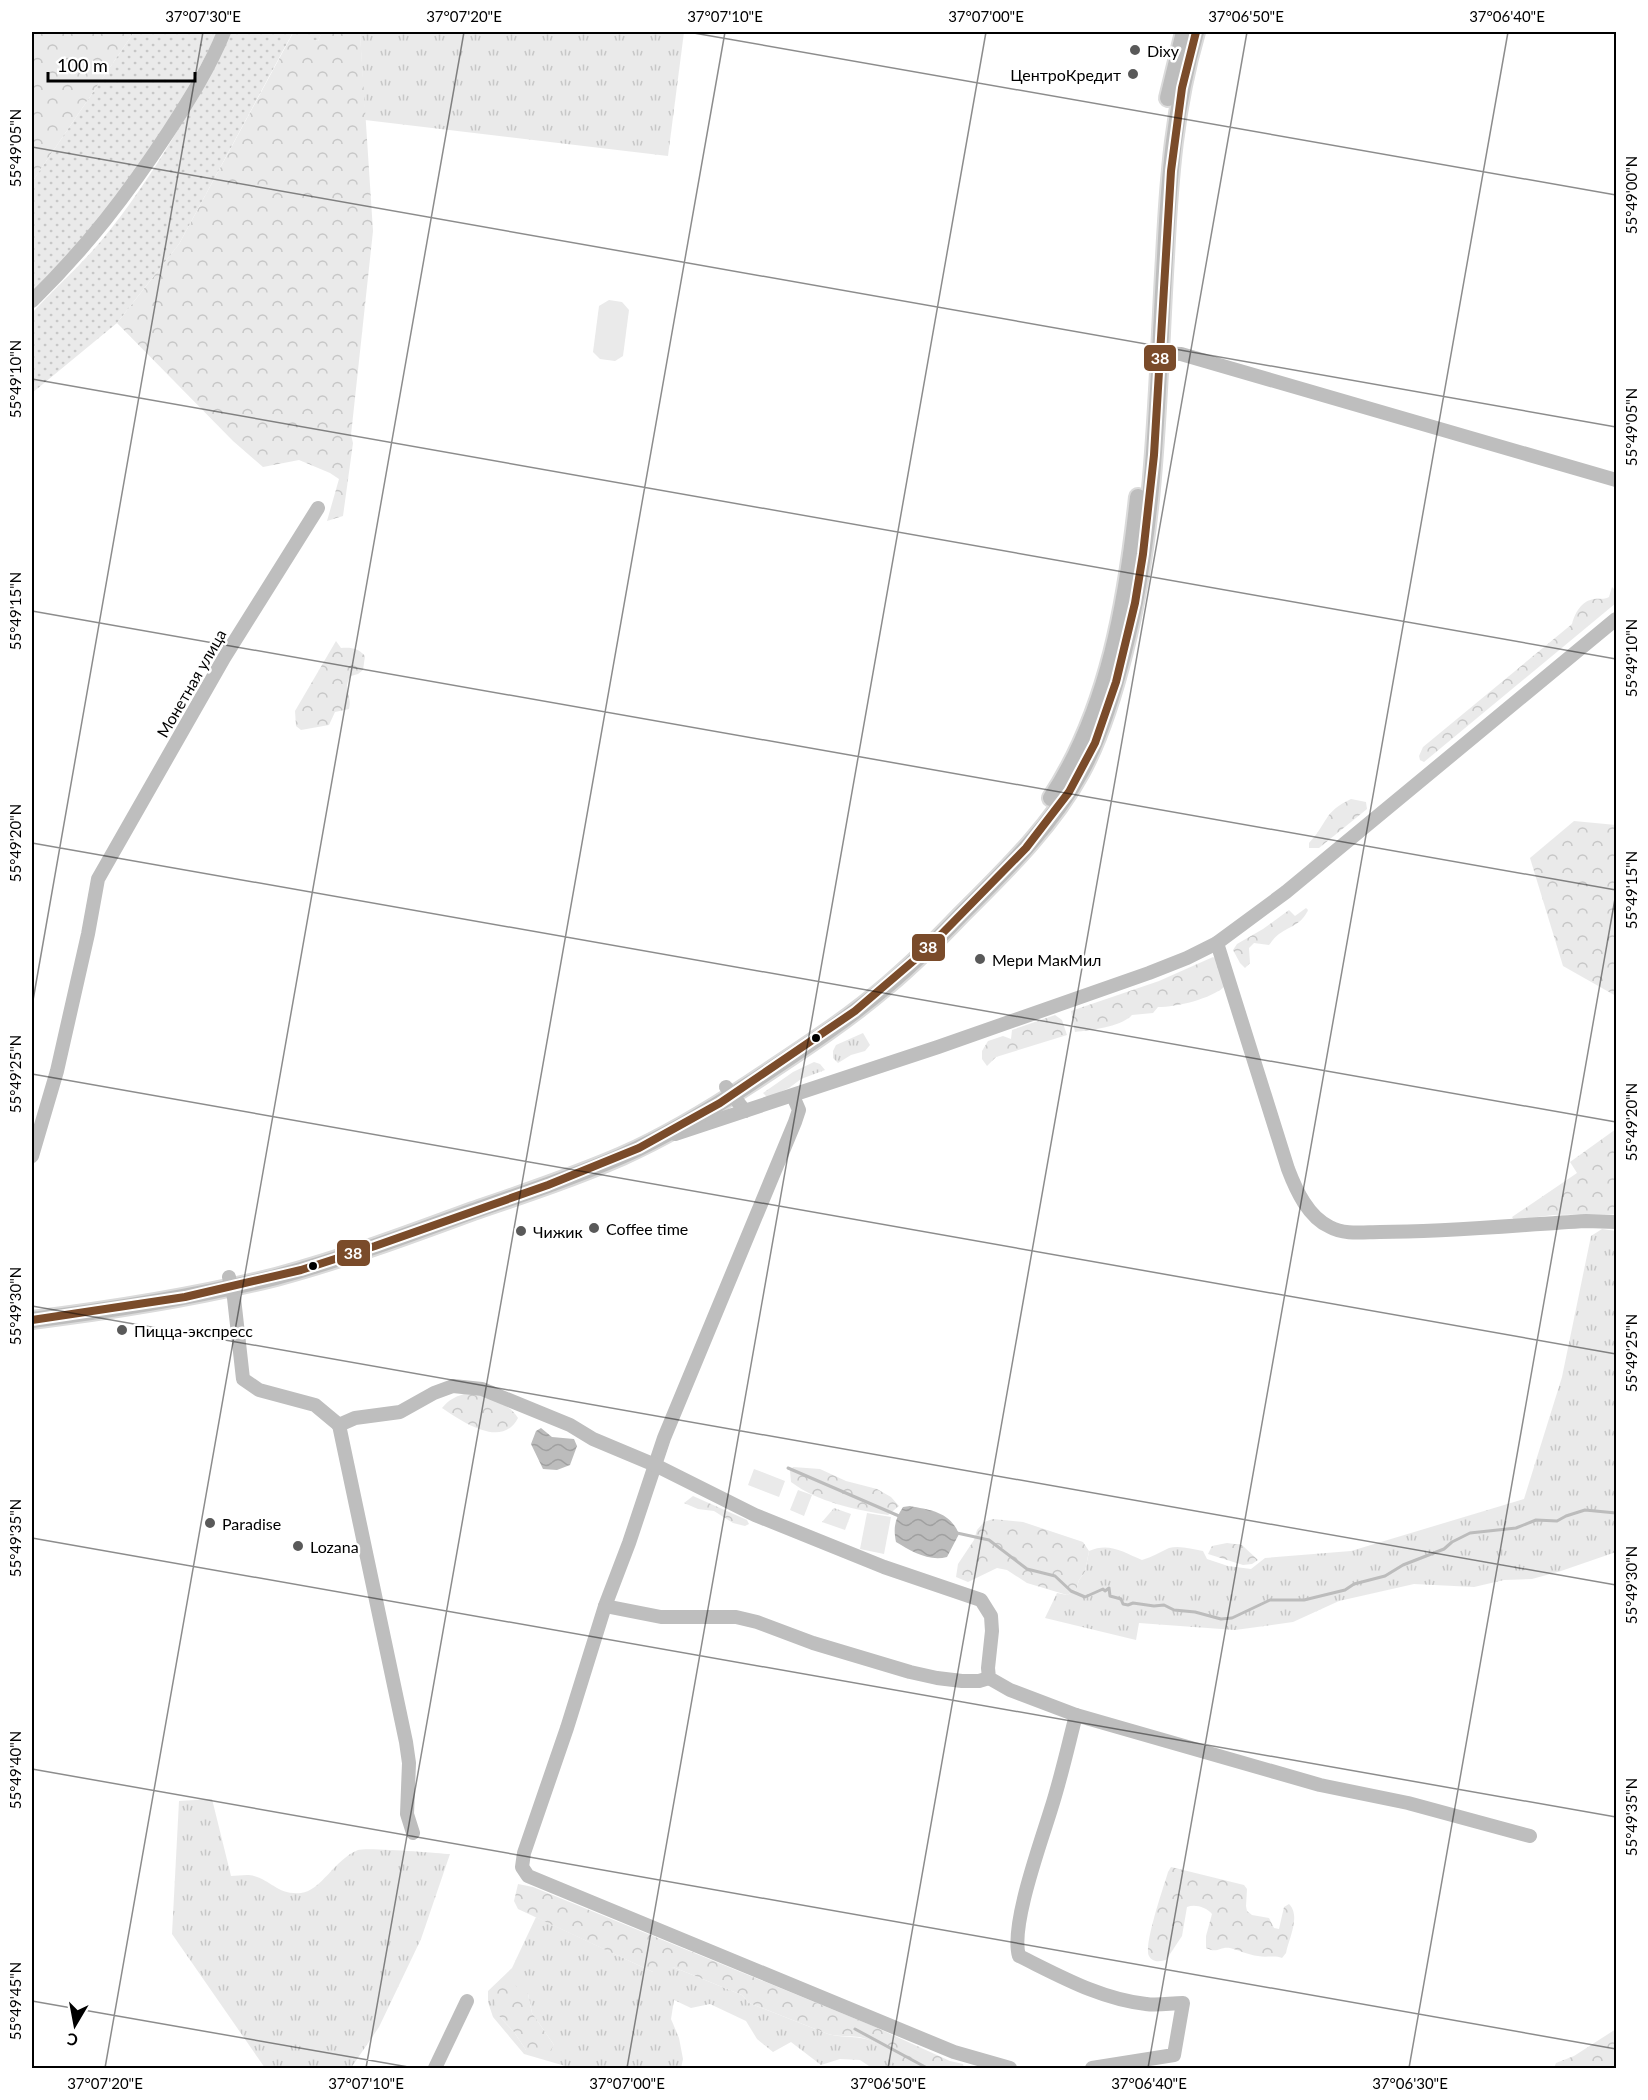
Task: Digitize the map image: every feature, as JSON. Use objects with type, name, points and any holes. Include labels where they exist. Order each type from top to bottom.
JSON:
[{"type":"main road","points":[[32,1310],[230,1282],[306,1268],[371,1248],[561,1180],[651,1142],[675,1130],[877,980],[918,943],[1029,828],[1058,787],[1083,738],[1112,651],[1124,600],[1140,478],[1159,159],[1168,99],[1184,32]]},
{"type":"main road","points":[[32,1320],[170,1299],[230,1282],[368,1239],[611,1149],[729,1091],[832,1028],[887,986],[928,949],[1036,835],[1080,773],[1094,743],[1124,653],[1135,602],[1152,479],[1171,161],[1179,101],[1196,32]]},
{"type":"street","points":[[32,301],[101,227],[142,173],[189,101],[224,32]]},
{"type":"street","points":[[1159,353],[1181,354],[1617,480]]},
{"type":"street","name":"Монетная улица","points":[[32,1156],[57,1071],[98,879],[224,658],[318,508]]},
{"type":"street","points":[[651,1142],[793,1096],[1149,973],[1217,943],[1286,892],[1617,619]]},
{"type":"street","points":[[1217,943],[1288,1169],[1305,1203],[1320,1221],[1332,1228],[1356,1232],[1404,1232],[1586,1221],[1617,1222]]},
{"type":"street","points":[[729,1091],[745,1111]]},
{"type":"street","points":[[793,1096],[799,1110],[795,1122],[679,1401],[655,1465],[605,1606],[567,1728],[522,1859],[522,1867],[528,1876],[954,2052],[1010,2068]]},
{"type":"street","points":[[230,1282],[243,1379],[259,1390],[315,1405],[339,1425],[406,1742],[409,1772],[407,1814],[413,1833]]},
{"type":"street","points":[[339,1425],[355,1418],[400,1412],[434,1393],[453,1386],[482,1389],[570,1425],[593,1439],[655,1465],[755,1515],[884,1567],[981,1600],[991,1616],[992,1631],[988,1668],[990,1678]]},
{"type":"street","points":[[605,1606],[661,1617],[736,1617],[910,1672],[962,1681],[990,1678],[1010,1690],[1076,1715],[1320,1785],[1408,1803],[1530,1836]]},
{"type":"street","points":[[1076,1715],[1018,1928],[1016,1947],[1019,1956],[1088,1989],[1114,1998],[1148,2005],[1183,2002],[1174,2055],[1092,2068]]},
{"type":"street","points":[[435,2068],[467,2001]]},
{"type":"green space","points":[[32,32],[134,32],[32,182]]},
{"type":"green space","points":[[134,32],[218,32],[183,99],[135,173],[95,224],[32,295],[32,182]]},
{"type":"green space","points":[[230,32],[322,32],[318,41],[292,34],[179,244],[117,323],[32,393],[32,313],[93,250],[138,192],[172,140]]},
{"type":"green space","points":[[322,32],[360,32],[373,231],[351,435],[353,443],[343,516],[327,521],[339,479],[299,460],[263,467],[233,441],[117,323],[179,244],[293,33],[318,41]]},
{"type":"green space","points":[[360,32],[684,32],[668,156],[365,120]]},
{"type":"green space","points":[[609,300],[622,302],[629,310],[623,356],[615,361],[600,359],[593,352],[599,306]]},
{"type":"green space","points":[[1612,587],[1616,591],[1616,603],[1424,762],[1420,760],[1419,756],[1423,747],[1572,624],[1582,605],[1589,600],[1609,597]]},
{"type":"green space","points":[[336,641],[341,648],[360,651],[365,656],[363,670],[351,676],[348,681],[349,709],[335,712],[329,725],[301,730],[296,726],[295,711]]},
{"type":"green space","points":[[1351,799],[1366,802],[1367,809],[1319,848],[1309,848],[1309,843],[1330,813]]},
{"type":"green space","points":[[1574,821],[1616,825],[1616,996],[1563,966],[1530,858]]},
{"type":"green space","points":[[1306,908],[1308,910],[1302,919],[1278,935],[1269,945],[1254,943],[1249,948],[1250,963],[1245,968],[1240,963],[1233,950],[1237,944],[1289,910],[1295,916]]},
{"type":"green space","points":[[1213,957],[1220,962],[1225,986],[1219,991],[1184,1004],[1158,1007],[1153,1013],[1132,1015],[1113,1025],[1075,1032],[1071,1011],[1159,981]]},
{"type":"green space","points":[[1055,1015],[1062,1020],[1067,1035],[996,1057],[987,1066],[982,1059],[982,1051],[988,1041],[1003,1036],[1011,1039],[1012,1030]]},
{"type":"green space","points":[[863,1033],[870,1045],[865,1051],[851,1055],[838,1063],[833,1058],[836,1045]]},
{"type":"green space","points":[[814,1062],[820,1064],[825,1070],[801,1079],[789,1088],[768,1098],[763,1093],[793,1072]]},
{"type":"green space","points":[[1616,1129],[1616,1214],[1553,1215],[1514,1220],[1512,1217],[1577,1173],[1570,1162]]},
{"type":"green space","points":[[1602,1229],[1616,1231],[1616,1552],[1532,1579],[1504,1580],[1474,1587],[1414,1584],[1339,1601],[1293,1622],[1235,1630],[1139,1623],[1136,1640],[1045,1618],[1057,1593],[1067,1595],[1076,1590],[1085,1572],[1089,1551],[1096,1548],[1116,1549],[1142,1560],[1169,1548],[1186,1548],[1203,1551],[1207,1559],[1228,1566],[1251,1569],[1265,1558],[1351,1551],[1524,1499],[1562,1377],[1591,1236]]},
{"type":"green space","points":[[464,1394],[502,1403],[518,1418],[511,1427],[492,1432],[460,1420],[442,1408],[452,1399]]},
{"type":"green space","points":[[793,1467],[820,1469],[846,1481],[877,1489],[891,1497],[899,1506],[888,1515],[825,1500],[791,1482],[790,1471]]},
{"type":"green space","points":[[754,1469],[785,1481],[779,1497],[748,1485]]},
{"type":"green space","points":[[798,1490],[812,1495],[804,1516],[790,1510]]},
{"type":"green space","points":[[693,1496],[747,1520],[749,1524],[745,1526],[733,1523],[714,1511],[698,1509],[684,1503]]},
{"type":"green space","points":[[834,1508],[851,1514],[845,1530],[822,1522]]},
{"type":"green space","points":[[867,1513],[891,1517],[884,1554],[860,1549]]},
{"type":"green space","points":[[993,1519],[1023,1522],[1083,1542],[1089,1551],[1085,1572],[1076,1590],[1067,1595],[1027,1583],[1007,1570],[997,1568],[968,1582],[956,1577],[958,1564],[974,1540],[977,1530],[984,1522]]},
{"type":"green space","points":[[1227,1543],[1242,1545],[1258,1560],[1252,1564],[1243,1565],[1208,1554],[1212,1546]]},
{"type":"green space","points":[[212,1799],[231,1876],[254,1876],[286,1892],[301,1893],[315,1887],[342,1860],[358,1850],[450,1854],[421,1939],[379,2027],[351,2068],[265,2068],[172,1934],[179,1801]]},
{"type":"green space","points":[[1171,1867],[1244,1885],[1247,1889],[1247,1911],[1252,1915],[1269,1918],[1274,1928],[1279,1929],[1284,1907],[1289,1904],[1294,1921],[1286,1953],[1282,1958],[1264,1957],[1230,1948],[1213,1950],[1206,1948],[1206,1936],[1212,1914],[1204,1908],[1193,1906],[1187,1907],[1182,1936],[1166,1960],[1152,1959],[1148,1950],[1151,1929]]},
{"type":"green space","points":[[518,1884],[533,1887],[873,2026],[950,2061],[963,2064],[964,2068],[899,2067],[880,2046],[869,2040],[828,2034],[749,2003],[742,1995],[673,1967],[664,1973],[653,1972],[518,1909],[514,1901]]},
{"type":"green space","points":[[536,1917],[653,1972],[673,1967],[742,1995],[749,2003],[828,2034],[861,2038],[873,2042],[902,2068],[872,2068],[860,2060],[840,2059],[821,2065],[791,2042],[773,2052],[757,2039],[746,2021],[710,2004],[691,2008],[674,2000],[671,2019],[679,2038],[683,2059],[681,2068],[572,2068],[524,2054],[493,2017],[488,2002],[488,1991],[512,1968]],"holes":[[[528,1994],[532,2013],[554,2045],[526,2050],[499,2016]]]},
{"type":"green space","points":[[507,1980],[528,1994],[532,2013],[554,2045],[548,2054],[526,2050],[499,2016],[493,1996]]},
{"type":"green space","points":[[1616,2029],[1616,2068],[1554,2068],[1556,2063],[1574,2056]]},
{"type":"water","points":[[541,1428],[552,1437],[574,1439],[577,1446],[570,1465],[557,1470],[543,1469],[531,1444],[536,1431]]},
{"type":"water","points":[[910,1506],[939,1513],[951,1521],[959,1534],[947,1557],[927,1557],[896,1542],[896,1520],[903,1507]]},
{"type":"waterway","points":[[788,1468],[899,1516]]},
{"type":"waterway","points":[[957,1533],[989,1540],[1027,1569],[1055,1576],[1071,1591],[1085,1597],[1109,1588],[1110,1596],[1121,1599],[1123,1604],[1164,1605],[1174,1610],[1195,1612],[1221,1619],[1232,1618],[1270,1600],[1304,1600],[1345,1590],[1354,1584],[1385,1576],[1403,1565],[1444,1549],[1470,1533],[1516,1528],[1536,1520],[1557,1521],[1585,1510],[1616,1513]]},
{"type":"waterway","points":[[855,2029],[927,2068]]},
{"type":"transit line","name":"38","points":[[32,1320],[185,1297],[301,1270],[548,1185],[639,1148],[720,1103],[855,1011],[925,951],[1026,848],[1069,792],[1095,743],[1116,682],[1135,603],[1154,455],[1171,171],[1182,88],[1196,32]]},
{"type":"place","name":"Dixy","points":[[1135,50]]},
{"type":"place","name":"ЦентроКредит","points":[[1133,74]]},
{"type":"place","name":"Мери МакМил","points":[[980,959]]},
{"type":"place","name":"Coffee time","points":[[594,1228]]},
{"type":"place","name":"Чижик","points":[[521,1231]]},
{"type":"place","name":"Пицца-экспресс","points":[[122,1330]]},
{"type":"place","name":"Paradise","points":[[210,1523]]},
{"type":"place","name":"Lozana","points":[[298,1546]]}]
